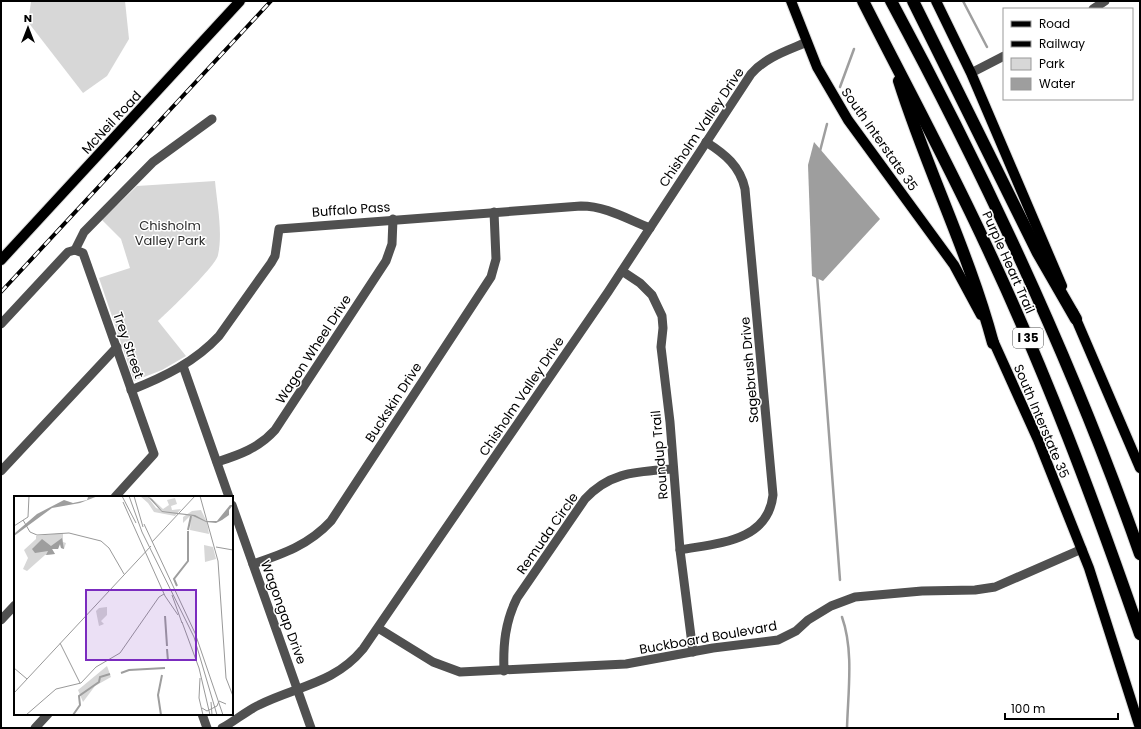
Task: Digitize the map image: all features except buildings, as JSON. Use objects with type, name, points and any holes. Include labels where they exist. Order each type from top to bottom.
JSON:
[{"type":"highway","name":"Purple Heart Trail","points":[[863,1],[955,180],[1024,328],[1082,472],[1140,634]]},
{"type":"highway","name":"Purple Heart Trail","points":[[891,1],[915,45],[1023,264],[1116,485],[1140,554]]},
{"type":"highway","points":[[898,1],[915,45]]},
{"type":"highway","points":[[913,1],[1038,253],[1076,319]]},
{"type":"highway","points":[[890,53],[908,110],[983,304],[993,342]]},
{"type":"main road","name":"McNeil Road","points":[[1,260],[240,1]]},
{"type":"main road","name":"South Interstate 35","points":[[792,1],[817,67],[848,120],[954,265],[978,309],[1038,440],[1089,568],[1140,728]]},
{"type":"main road","points":[[936,1],[972,73],[1076,319],[1132,445],[1140,468]]},
{"type":"street","points":[[1094,8],[1105,1]]},
{"type":"street","name":"Chisholm Valley Drive","points":[[222,728],[258,705],[315,684],[346,667],[363,649],[622,271],[755,70],[775,55],[807,42]]},
{"type":"street","points":[[972,73],[1003,57]]},
{"type":"street","points":[[1,324],[68,252],[75,250],[84,232],[153,162],[212,119]]},
{"type":"street","name":"Sagebrush Drive","points":[[680,550],[714,544],[749,534],[759,526],[767,516],[773,495],[745,189],[742,178],[734,164],[727,156],[706,142]]},
{"type":"street","name":"Buffalo Pass","points":[[131,390],[150,383],[182,366],[210,346],[262,278],[274,256],[279,229],[393,219],[587,206],[610,211],[650,228]]},
{"type":"street","name":"Buckskin Drive","points":[[253,564],[306,543],[317,535],[331,521],[491,277],[496,259],[494,212]]},
{"type":"street","name":"Wagon Wheel Drive","points":[[217,462],[250,450],[261,443],[275,430],[386,261],[392,244],[393,219]]},
{"type":"street","name":"Trey Street","points":[[75,250],[83,253],[154,454],[116,496]]},
{"type":"street","name":"Roundup Trail","points":[[622,271],[640,283],[652,295],[662,316],[662,347],[680,550],[693,652]]},
{"type":"street","points":[[1,471],[116,347]]},
{"type":"street","points":[[182,366],[229,496]]},
{"type":"street","name":"Remuda Circle","points":[[504,671],[506,629],[511,610],[517,598],[585,499],[599,486],[615,477],[627,474],[673,469]]},
{"type":"street","name":"Wagongap Drive","points":[[233,508],[311,728]]},
{"type":"street","name":"Buckboard Boulevard","points":[[378,628],[433,662],[449,669],[470,673],[626,664],[713,648],[778,640],[796,631],[808,620],[831,606],[855,597],[922,591],[974,590],[995,587],[1082,550]]},
{"type":"street","points":[[1,620],[14,606]]},
{"type":"street","points":[[34,728],[47,715]]},
{"type":"street","points":[[202,715],[207,728]]},
{"type":"green space","points":[[125,1],[129,39],[107,76],[83,93],[28,22],[31,2]]},
{"type":"green space","name":"Chisholm Valley Park","points":[[215,181],[220,228],[218,255],[201,278],[158,321],[186,356],[162,370],[134,381],[99,278],[130,268],[121,239],[102,220],[137,186]]},
{"type":"water","points":[[814,142],[880,219],[823,281],[812,276],[808,165]]},
{"type":"waterway","points":[[963,1],[987,47]]},
{"type":"waterway","points":[[840,87],[854,49]]},
{"type":"waterway","points":[[820,151],[827,124]]},
{"type":"waterway","points":[[817,275],[840,580]]},
{"type":"waterway","points":[[842,617],[846,630],[849,658],[847,728]]},
{"type":"railway","points":[[1,292],[271,1]]}]
